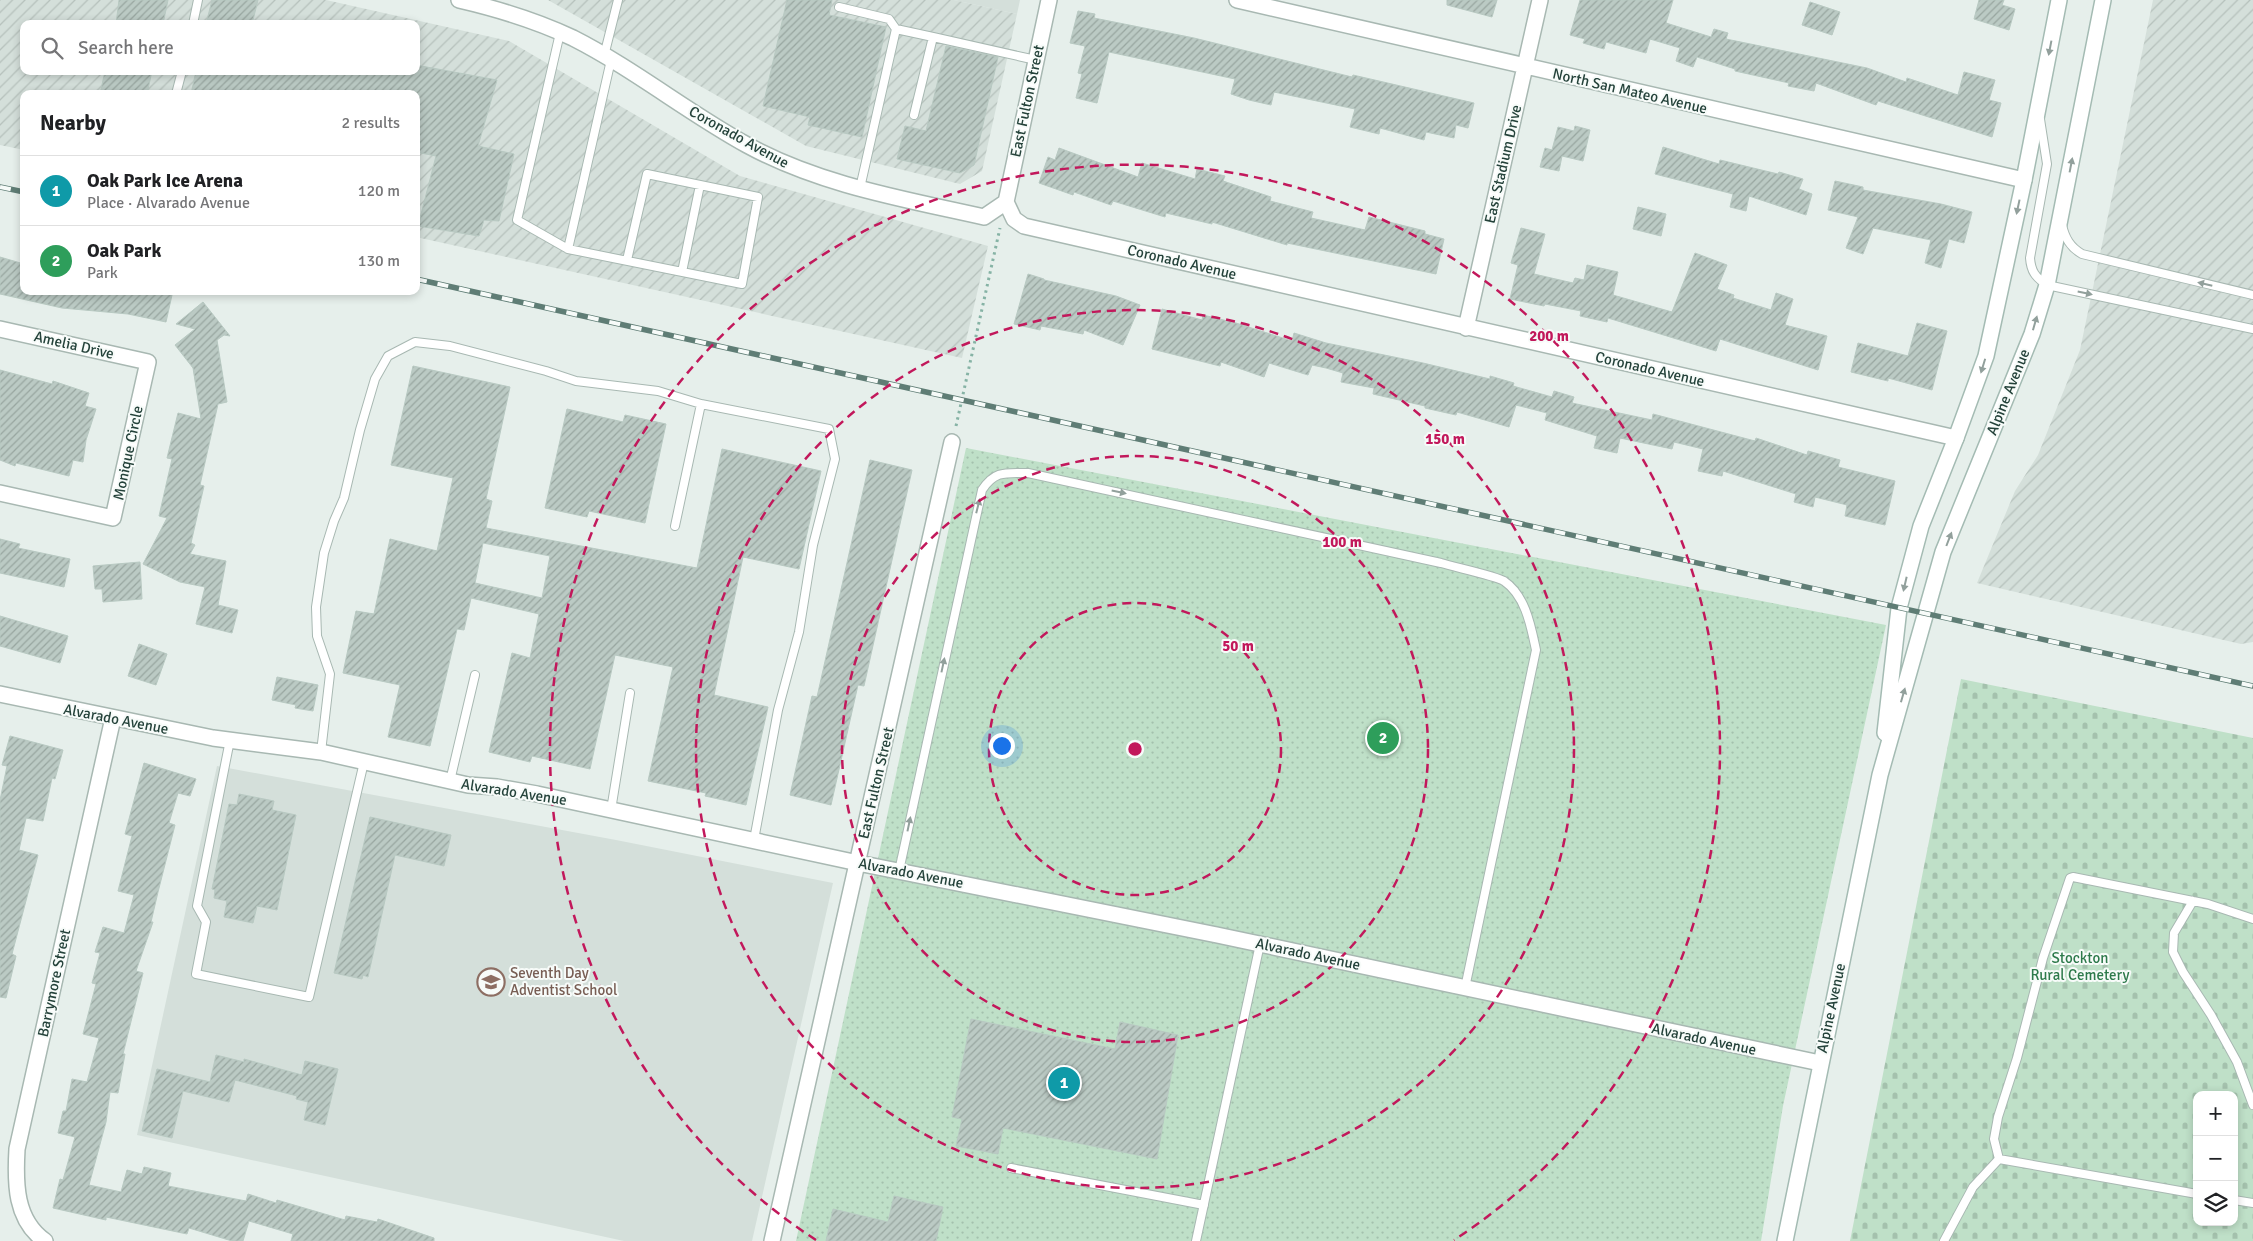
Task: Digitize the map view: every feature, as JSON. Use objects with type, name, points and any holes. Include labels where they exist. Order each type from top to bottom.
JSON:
[{"type":"street","name":"Coronado Avenue","points":[[459,0],[482,3],[560,33],[608,58],[748,145],[796,168],[860,188],[984,217],[1006,202],[1014,219],[1024,226],[1956,438]]},
{"type":"street","name":"East Fulton Street","points":[[1006,202],[1050,0]]},
{"type":"street","name":"North San Mateo Avenue","points":[[1237,0],[2024,180]]},
{"type":"street","name":"East Stadium Drive","points":[[1466,328],[1540,0]]},
{"type":"street","name":"Alpine Avenue","points":[[1880,775],[1899,608],[1921,526],[1986,356],[2060,0]]},
{"type":"street","name":"Alpine Avenue","points":[[1785,1241],[1880,775],[1943,552],[2032,334],[2046,285],[2062,214],[2103,0]]},
{"type":"street","name":"Amelia Drive","points":[[0,329],[148,362]]},
{"type":"street","name":"Monique Circle","points":[[0,493],[114,518],[148,362]]},
{"type":"street","name":"East Fulton Street","points":[[772,1241],[952,442]]},
{"type":"street","name":"Alvarado Avenue","points":[[0,694],[230,740],[321,752],[450,781],[537,794],[858,863],[1260,944],[1820,1063]]},
{"type":"street","name":"Barrymore Street","points":[[45,1241],[28,1227],[18,1201],[15,1173],[18,1149],[113,718]]},
{"type":"lane","points":[[194,20],[198,0]]},
{"type":"lane","points":[[568,248],[608,58],[618,0]]},
{"type":"lane","points":[[839,7],[889,19],[896,29],[1036,60]]},
{"type":"lane","points":[[860,188],[896,29]]},
{"type":"lane","points":[[560,33],[517,220],[568,248],[742,284],[758,196],[647,174],[627,260]]},
{"type":"lane","points":[[914,115],[933,37]]},
{"type":"lane","points":[[177,90],[181,75]]},
{"type":"lane","points":[[2038,110],[2048,164],[2030,258],[2031,269],[2037,278],[2046,285],[2253,329]]},
{"type":"lane","points":[[682,272],[700,185]]},
{"type":"lane","points":[[2062,214],[2064,234],[2074,249],[2082,254],[2253,295]]},
{"type":"lane","points":[[321,752],[330,674],[317,636],[316,607],[324,553],[334,521],[344,498],[360,430],[375,379],[388,356],[415,342],[450,346],[546,371],[576,381],[658,391],[701,404],[829,429],[835,458],[813,545],[799,632],[778,710],[754,840]]},
{"type":"lane","points":[[675,526],[701,404]]},
{"type":"lane","points":[[899,871],[980,496],[989,480],[1001,473],[1028,473],[1441,563],[1504,581],[1518,597],[1529,617],[1536,650],[1465,988]]},
{"type":"lane","points":[[450,781],[475,675]]},
{"type":"lane","points":[[611,810],[630,693]]},
{"type":"lane","points":[[230,740],[196,906],[206,922],[196,974],[309,997],[364,762]]},
{"type":"lane","points":[[2000,1159],[1994,1139],[1998,1117],[2017,1058],[2043,958],[2067,882],[2072,877],[2193,901],[2253,918]]},
{"type":"lane","points":[[2193,901],[2174,933],[2173,952],[2237,1062],[2253,1105]]},
{"type":"lane","points":[[1196,1241],[1260,944]]},
{"type":"lane","points":[[2000,1159],[2193,1193]]},
{"type":"lane","points":[[1944,1241],[1973,1187],[2000,1159]]},
{"type":"lane","points":[[1011,1168],[1204,1205]]},
{"type":"lane","points":[[2238,1201],[2253,1203]]},
{"type":"path","points":[[952,442],[1006,202]]},
{"type":"shaded area","points":[[0,0],[326,0],[415,20],[20,20],[20,75],[420,75],[420,21],[509,41],[740,176],[988,246],[962,358],[420,238],[420,90],[20,90],[20,149],[0,145]]},
{"type":"shaded area","points":[[548,0],[954,0],[1017,14],[982,171],[960,184],[806,146]]},
{"type":"shaded area","points":[[954,0],[1020,0],[1017,14]]},
{"type":"shaded area","points":[[2153,0],[2253,0],[2253,642],[2241,644],[1977,583],[2015,491],[2038,455],[2080,350]]},
{"type":"shaded area","name":"Seventh Day Adventist School","points":[[217,766],[616,840],[833,883],[752,1241],[624,1241],[137,1135]]},
{"type":"green space","points":[[966,448],[1886,625],[1783,1106],[1761,1241],[796,1241]]},
{"type":"green space","name":"Stockton Rural Cemetery","points":[[1961,679],[2253,738],[2253,1241],[1850,1241]]},
{"type":"building","points":[[119,0],[168,0],[164,20],[116,20]]},
{"type":"building","points":[[212,0],[258,0],[253,20],[207,20]]},
{"type":"building","points":[[787,0],[832,0],[829,15],[886,27],[862,137],[808,125],[810,117],[763,106]]},
{"type":"building","points":[[1447,0],[1497,0],[1492,17],[1447,5]]},
{"type":"building","points":[[1580,0],[1673,0],[1666,23],[1711,37],[1714,29],[1728,33],[1726,39],[1867,68],[1906,82],[1907,78],[1958,95],[1964,72],[1995,80],[1989,100],[2001,103],[1992,137],[1878,101],[1876,105],[1816,83],[1814,91],[1788,86],[1789,83],[1735,71],[1735,69],[1697,57],[1693,67],[1676,61],[1680,48],[1650,39],[1646,53],[1606,42],[1604,49],[1583,43],[1585,39],[1570,35]]},
{"type":"building","points":[[1979,0],[2004,0],[2002,5],[2015,9],[2009,30],[1974,19]]},
{"type":"building","points":[[1810,2],[1840,12],[1832,35],[1802,25]]},
{"type":"building","points":[[1078,11],[1095,14],[1094,18],[1194,38],[1352,77],[1353,75],[1474,103],[1468,128],[1456,125],[1454,138],[1426,132],[1424,140],[1380,128],[1379,134],[1350,127],[1355,109],[1274,92],[1271,105],[1249,100],[1231,94],[1235,79],[1109,52],[1097,103],[1076,98],[1082,74],[1078,73],[1085,46],[1070,43]]},
{"type":"building","points":[[946,46],[998,57],[974,165],[960,173],[897,159],[905,126],[926,131]]},
{"type":"building","points":[[420,66],[497,80],[478,146],[514,154],[499,221],[484,220],[479,236],[420,226],[420,218],[436,156],[420,153],[420,90],[192,90],[195,75],[420,75]]},
{"type":"building","points":[[104,75],[151,75],[148,90],[101,90]]},
{"type":"building","points":[[1575,126],[1590,130],[1583,161],[1562,156],[1559,171],[1540,167],[1545,148],[1552,150],[1558,127],[1574,131]]},
{"type":"building","points":[[1663,147],[1719,164],[1720,160],[1803,179],[1799,189],[1812,194],[1806,215],[1749,196],[1746,211],[1730,207],[1733,194],[1655,174]]},
{"type":"building","points":[[1059,148],[1138,177],[1142,163],[1195,179],[1197,169],[1225,176],[1223,181],[1271,197],[1270,201],[1313,212],[1311,218],[1365,230],[1369,217],[1425,231],[1425,234],[1444,239],[1436,274],[1287,243],[1287,245],[1212,222],[1212,224],[1166,213],[1165,217],[1113,201],[1111,205],[1074,192],[1073,195],[1039,183],[1048,157],[1055,160]]},
{"type":"building","points":[[1835,181],[1863,187],[1863,190],[1941,204],[1972,212],[1964,243],[1949,239],[1941,268],[1925,263],[1931,240],[1873,228],[1863,254],[1846,248],[1858,217],[1828,210]]},
{"type":"building","points":[[1638,207],[1666,214],[1661,236],[1633,229]]},
{"type":"building","points":[[1521,228],[1545,234],[1534,274],[1573,283],[1575,278],[1584,280],[1587,265],[1618,272],[1613,295],[1672,312],[1695,253],[1727,265],[1717,289],[1734,295],[1733,298],[1771,310],[1776,293],[1793,299],[1785,325],[1827,336],[1818,370],[1720,339],[1716,351],[1608,318],[1607,322],[1580,316],[1581,311],[1510,299],[1518,265],[1511,263]]},
{"type":"building","points":[[0,257],[20,263],[20,295],[172,295],[166,322],[128,314],[62,308],[0,294]]},
{"type":"building","points":[[1028,274],[1044,280],[1116,296],[1140,305],[1123,345],[1084,330],[1083,334],[1041,326],[1040,330],[1014,324]]},
{"type":"building","points":[[203,302],[230,336],[224,335],[217,340],[227,402],[218,404],[200,485],[204,486],[191,543],[195,545],[190,554],[226,561],[218,605],[238,610],[232,633],[196,624],[205,587],[180,582],[143,564],[167,518],[159,516],[172,459],[167,458],[178,413],[201,419],[193,368],[175,345],[195,329],[176,324]]},
{"type":"building","points":[[1162,309],[1202,320],[1203,315],[1236,323],[1292,341],[1294,333],[1326,343],[1490,379],[1490,376],[1514,383],[1513,386],[1552,397],[1554,391],[1574,397],[1572,403],[1652,420],[1653,414],[1755,441],[1756,438],[1807,455],[1808,451],[1840,460],[1838,467],[1895,481],[1885,525],[1845,516],[1847,505],[1815,497],[1813,507],[1794,502],[1796,494],[1723,471],[1722,476],[1698,471],[1703,449],[1674,442],[1672,449],[1620,438],[1617,453],[1594,448],[1597,436],[1545,420],[1547,413],[1516,405],[1509,427],[1457,412],[1456,415],[1373,394],[1374,388],[1341,382],[1343,373],[1326,368],[1312,365],[1308,375],[1269,363],[1264,377],[1221,362],[1220,366],[1152,349]]},
{"type":"building","points":[[1917,323],[1947,331],[1932,390],[1888,378],[1888,381],[1851,372],[1858,343],[1908,356]]},
{"type":"building","points":[[413,366],[510,387],[486,499],[492,501],[486,528],[697,568],[722,449],[821,471],[799,569],[743,557],[714,695],[768,707],[746,805],[705,796],[706,793],[648,781],[673,667],[615,655],[590,769],[532,756],[530,762],[489,752],[512,653],[530,658],[539,614],[471,598],[464,630],[457,629],[430,746],[388,737],[400,685],[343,673],[356,611],[374,614],[390,539],[437,551],[453,478],[391,465]],"holes":[[[483,543],[550,556],[542,598],[475,583]]]},
{"type":"building","points":[[0,370],[52,384],[53,381],[89,393],[85,406],[96,409],[86,440],[83,462],[73,460],[69,476],[16,463],[15,466],[0,460]]},
{"type":"building","points":[[567,409],[623,422],[625,415],[666,424],[645,523],[589,511],[587,517],[545,508]]},
{"type":"building","points":[[870,460],[912,470],[864,686],[858,685],[831,805],[790,795],[812,696],[817,697]]},
{"type":"building","points":[[0,539],[20,544],[18,548],[70,559],[64,587],[0,573]]},
{"type":"building","points":[[140,562],[142,599],[103,602],[102,589],[95,589],[93,566]]},
{"type":"building","points":[[0,616],[68,636],[60,663],[0,646]]},
{"type":"building","points":[[139,644],[167,654],[156,685],[128,676]]},
{"type":"building","points":[[277,677],[318,685],[313,711],[295,708],[296,705],[272,700]]},
{"type":"building","points":[[10,736],[63,750],[55,779],[52,778],[43,821],[26,818],[19,850],[38,855],[12,954],[16,956],[6,998],[0,997],[0,800],[7,766],[2,765]]},
{"type":"building","points":[[144,763],[196,779],[190,796],[178,793],[169,823],[175,825],[151,922],[153,922],[136,971],[143,973],[123,1054],[125,1054],[118,1093],[110,1092],[106,1122],[89,1185],[121,1192],[127,1170],[142,1174],[144,1167],[171,1173],[168,1186],[246,1201],[248,1194],[276,1203],[277,1200],[345,1220],[346,1216],[377,1222],[378,1219],[434,1238],[434,1241],[291,1241],[293,1234],[249,1221],[243,1241],[232,1241],[189,1228],[187,1234],[106,1217],[106,1220],[53,1208],[60,1179],[63,1180],[75,1137],[58,1133],[63,1111],[66,1111],[72,1079],[87,1082],[99,1038],[83,1034],[96,984],[92,983],[100,953],[95,952],[103,927],[124,933],[134,895],[118,891],[132,836],[125,834]]},
{"type":"building","points":[[239,794],[274,801],[272,810],[296,815],[277,910],[257,906],[253,923],[224,917],[227,901],[214,898],[215,890],[212,889],[229,804],[237,805]]},
{"type":"building","points":[[370,817],[451,835],[444,866],[395,855],[368,977],[363,975],[362,979],[334,973]]},
{"type":"building","points":[[971,1019],[1115,1049],[1120,1022],[1178,1035],[1157,1159],[1003,1128],[998,1154],[956,1146],[962,1119],[952,1117]]},
{"type":"building","points":[[216,1055],[244,1062],[244,1059],[302,1075],[305,1061],[338,1069],[325,1125],[304,1120],[308,1102],[296,1099],[297,1096],[235,1080],[229,1102],[183,1091],[172,1138],[142,1131],[157,1069],[210,1082]]},
{"type":"building","points":[[894,1196],[943,1207],[936,1241],[826,1241],[833,1209],[888,1222]]},
{"type":"railway","points":[[0,187],[20,191]]},
{"type":"railway","points":[[420,280],[2253,686]]},
{"type":"place","name":"Oak Park","points":[[1383,738]]},
{"type":"place","name":"Seventh Day Adventist School","points":[[491,982]]},
{"type":"place","name":"Oak Park Ice Arena","points":[[1064,1083]]}]
